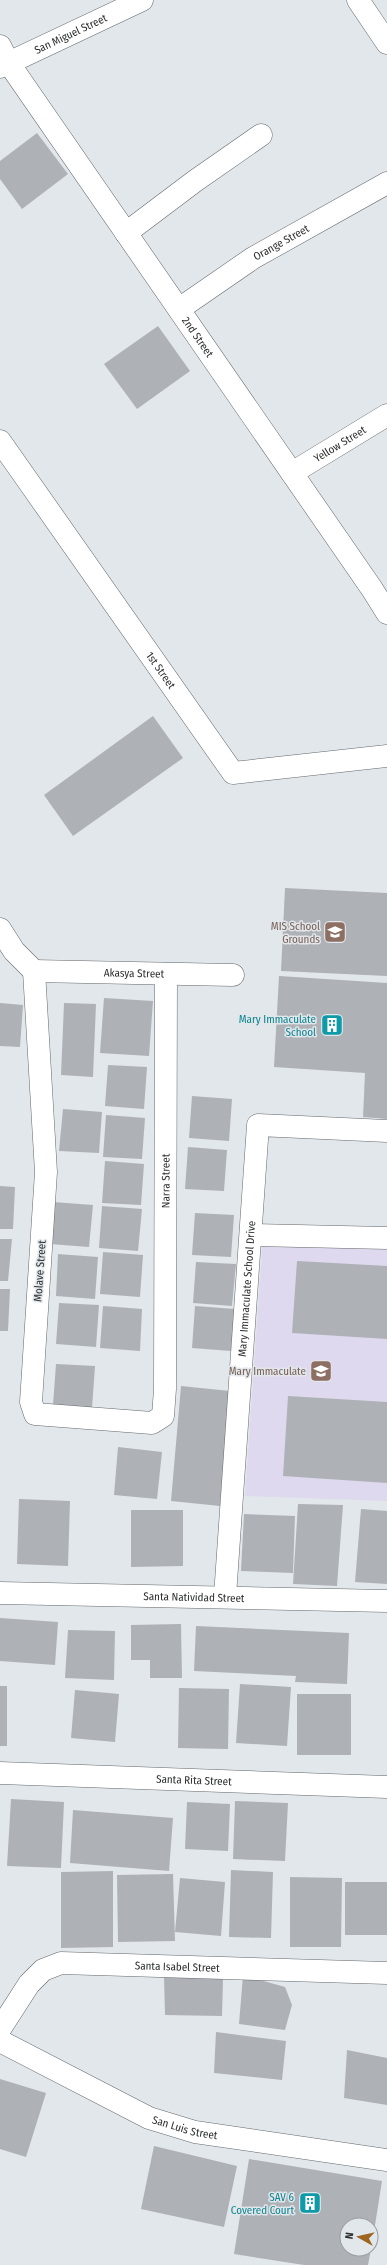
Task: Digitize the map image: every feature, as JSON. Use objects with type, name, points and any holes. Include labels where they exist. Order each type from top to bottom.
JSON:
[{"type":"street","name":"San Miguel Street","points":[[3,58],[142,0]]},
{"type":"street","points":[[358,0],[387,43]]},
{"type":"street","name":"2nd Street","points":[[3,58],[292,473],[380,587],[387,613]]},
{"type":"street","points":[[126,234],[195,181],[261,135]]},
{"type":"street","name":"Orange Street","points":[[179,309],[253,258],[387,183]]},
{"type":"street","name":"Yellow Street","points":[[292,473],[387,415]]},
{"type":"street","name":"1st Street","points":[[0,441],[233,773],[387,756]]},
{"type":"street","points":[[0,929],[14,951],[34,971]]},
{"type":"street","name":"Akasya Street","points":[[34,971],[233,975]]},
{"type":"street","name":"Molave Street","points":[[34,971],[46,1172],[31,1402],[35,1414],[152,1422],[163,1416],[165,1389]]},
{"type":"street","name":"Narra Street","points":[[165,1389],[166,974]]},
{"type":"street","name":"Mary Immaculate School Drive","points":[[225,1596],[258,1125],[387,1131]]},
{"type":"street","points":[[251,1235],[387,1238]]},
{"type":"street","name":"Santa Natividad Street","points":[[0,1593],[387,1600]]},
{"type":"street","name":"Santa Rita Street","points":[[0,1773],[387,1788]]},
{"type":"street","name":"Santa Isabel Street","points":[[0,2029],[29,1984],[43,1970],[61,1963],[387,1973]]},
{"type":"street","name":"San Luis Street","points":[[0,2041],[149,2118],[195,2132],[387,2160]]},
{"type":"shaded area","name":"Mary Immaculate","points":[[263,1238],[387,1247],[387,1501],[245,1496]]},
{"type":"building","points":[[37,133],[68,174],[22,209],[0,179],[0,161]]},
{"type":"building","points":[[158,326],[190,371],[137,409],[104,364]]},
{"type":"building","points":[[153,716],[183,758],[73,836],[44,795]]},
{"type":"building","name":"MIS School Grounds","points":[[285,888],[387,893],[387,976],[281,971]]},
{"type":"building","name":"Mary Immaculate School","points":[[279,976],[387,983],[387,1119],[363,1117],[365,1073],[274,1067]]},
{"type":"building","points":[[104,998],[153,1001],[149,1056],[100,1053]]},
{"type":"building","points":[[0,1003],[23,1005],[20,1047],[0,1046]]},
{"type":"building","points":[[64,1003],[96,1004],[93,1077],[61,1075]]},
{"type":"building","points":[[108,1065],[147,1067],[144,1109],[105,1106]]},
{"type":"building","points":[[192,1096],[232,1099],[229,1141],[189,1138]]},
{"type":"building","points":[[63,1109],[102,1112],[99,1153],[59,1151]]},
{"type":"building","points":[[106,1115],[145,1118],[142,1159],[103,1157]]},
{"type":"building","points":[[188,1147],[227,1150],[224,1191],[185,1189]]},
{"type":"building","points":[[105,1161],[144,1164],[141,1205],[102,1203]]},
{"type":"building","points":[[0,1186],[15,1187],[13,1229],[0,1229]]},
{"type":"building","points":[[53,1202],[93,1205],[89,1247],[50,1244]]},
{"type":"building","points":[[102,1206],[142,1209],[138,1251],[99,1248]]},
{"type":"building","points":[[195,1213],[234,1215],[231,1257],[192,1255]]},
{"type":"building","points":[[0,1239],[12,1239],[8,1281],[0,1281]]},
{"type":"building","points":[[103,1252],[143,1255],[140,1297],[100,1294]]},
{"type":"building","points":[[58,1254],[98,1257],[95,1299],[56,1296]]},
{"type":"building","points":[[297,1261],[387,1266],[387,1339],[292,1333]]},
{"type":"building","points":[[196,1262],[236,1264],[232,1306],[193,1303]]},
{"type":"building","points":[[0,1289],[10,1289],[8,1331],[0,1331]]},
{"type":"building","points":[[59,1303],[99,1305],[96,1347],[56,1344]]},
{"type":"building","points":[[103,1306],[142,1309],[140,1351],[100,1348]]},
{"type":"building","points":[[195,1306],[235,1309],[231,1351],[192,1348]]},
{"type":"building","points":[[56,1364],[95,1366],[92,1408],[53,1405]]},
{"type":"building","points":[[181,1386],[230,1391],[220,1506],[171,1501]]},
{"type":"building","points":[[288,1396],[387,1402],[387,1483],[283,1476]]},
{"type":"building","points":[[118,1447],[162,1452],[157,1499],[114,1495]]},
{"type":"building","points":[[19,1499],[70,1501],[68,1566],[17,1564]]},
{"type":"building","points":[[298,1504],[343,1505],[337,1586],[293,1584]]},
{"type":"building","points":[[361,1509],[387,1511],[387,1584],[355,1582]]},
{"type":"building","points":[[131,1510],[183,1510],[183,1566],[131,1567]]},
{"type":"building","points":[[244,1514],[295,1516],[293,1573],[241,1571]]},
{"type":"building","points":[[0,1618],[58,1622],[55,1665],[0,1661]]},
{"type":"building","points":[[181,1624],[182,1678],[150,1678],[150,1660],[131,1660],[131,1625]]},
{"type":"building","points":[[196,1626],[349,1633],[347,1684],[295,1682],[296,1676],[194,1671]]},
{"type":"building","points":[[68,1630],[115,1631],[114,1680],[65,1678]]},
{"type":"building","points":[[240,1684],[291,1687],[287,1746],[236,1743]]},
{"type":"building","points":[[0,1686],[7,1686],[7,1746],[0,1746]]},
{"type":"building","points":[[179,1688],[229,1689],[228,1749],[178,1748]]},
{"type":"building","points":[[75,1690],[119,1694],[115,1742],[71,1738]]},
{"type":"building","points":[[297,1694],[351,1694],[351,1755],[297,1755]]},
{"type":"building","points":[[11,1799],[64,1802],[61,1868],[7,1866]]},
{"type":"building","points":[[235,1801],[288,1803],[285,1861],[233,1859]]},
{"type":"building","points":[[187,1802],[230,1804],[228,1851],[185,1849]]},
{"type":"building","points":[[73,1810],[173,1818],[169,1871],[70,1863]]},
{"type":"building","points":[[231,1870],[273,1872],[271,1938],[229,1937]]},
{"type":"building","points":[[113,1871],[113,1947],[61,1948],[61,1872]]},
{"type":"building","points":[[173,1874],[175,1941],[118,1942],[117,1875]]},
{"type":"building","points":[[290,1877],[342,1878],[341,1947],[290,1947]]},
{"type":"building","points":[[180,1878],[225,1882],[221,1936],[175,1932]]},
{"type":"building","points":[[345,1882],[387,1882],[387,1935],[345,1935]]},
{"type":"building","points":[[243,1975],[285,1987],[292,2005],[285,2030],[239,2024]]},
{"type":"building","points":[[164,1977],[223,1979],[222,2016],[165,2015]]},
{"type":"building","points":[[216,2032],[286,2041],[282,2080],[214,2073]]},
{"type":"building","points":[[347,2050],[387,2058],[387,2105],[344,2098]]},
{"type":"building","points":[[0,2079],[46,2093],[26,2157],[0,2149]]},
{"type":"building","points":[[154,2146],[237,2166],[224,2227],[141,2209]]},
{"type":"building","name":"SAV 6 Covered Court","points":[[249,2159],[382,2181],[376,2217],[339,2217],[339,2257],[370,2257],[368,2265],[304,2265],[234,2254]]},
{"type":"place","name":"MIS School Grounds","points":[[335,932]]},
{"type":"place","name":"Mary Immaculate School","points":[[332,1025]]},
{"type":"place","name":"Mary Immaculate","points":[[321,1371]]},
{"type":"place","name":"SAV 6 Covered Court","points":[[310,2203]]}]
